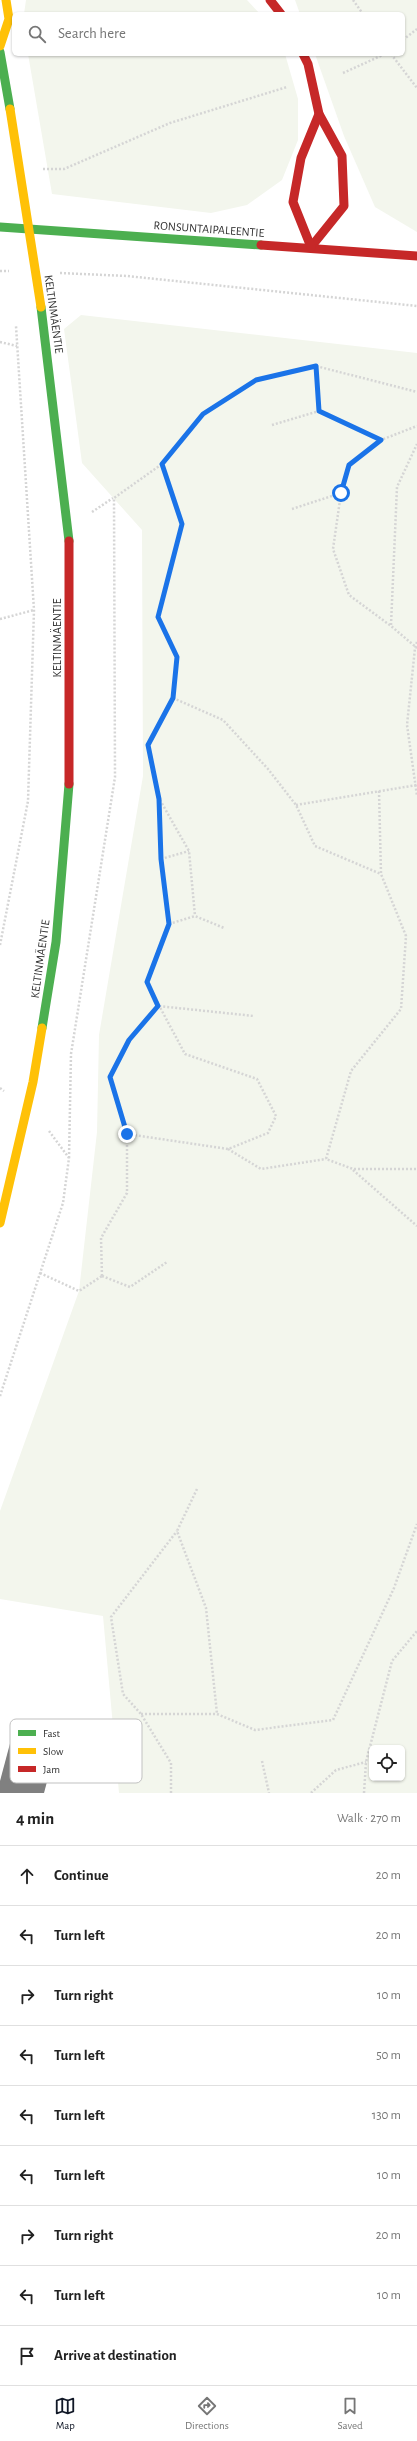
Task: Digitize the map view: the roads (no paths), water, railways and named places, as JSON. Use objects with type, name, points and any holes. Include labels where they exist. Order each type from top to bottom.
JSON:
[{"type":"main road","points":[[0,46],[9,19],[6,0]]},
{"type":"main road","points":[[270,0],[279,12]]},
{"type":"main road","name":"KELTINMÄENTIE","points":[[0,52],[41,307],[69,526],[69,803],[56,942],[36,1067],[0,1223]]},
{"type":"main road","points":[[304,56],[308,64],[319,114],[342,156],[344,206],[311,247],[293,202],[301,158],[319,114]]},
{"type":"main road","name":"RONSUNTAIPALEENTIE","points":[[0,227],[311,247],[417,256]]}]
